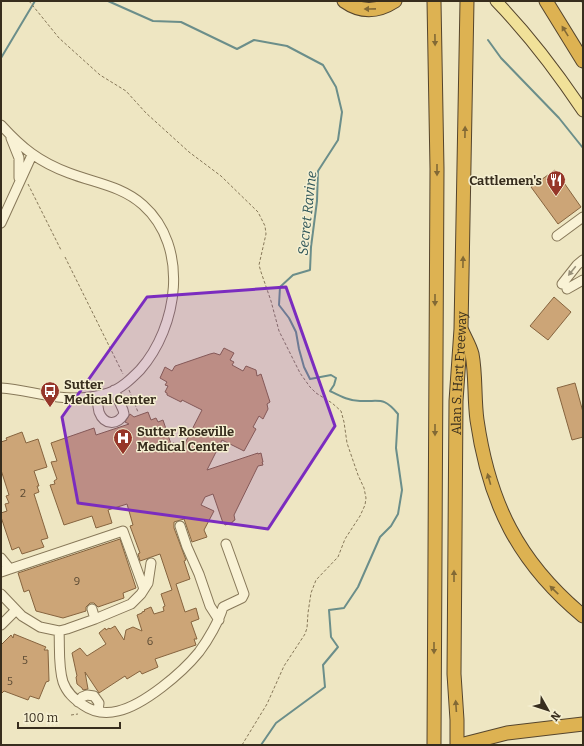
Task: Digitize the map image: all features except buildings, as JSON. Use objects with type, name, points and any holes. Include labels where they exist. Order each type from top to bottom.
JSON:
[{"type":"highway","points":[[344,1],[351,6],[365,10],[380,9],[395,1]]},
{"type":"highway","name":"Alan S. Hart Freeway","points":[[433,743],[437,169],[434,1]]},
{"type":"highway","name":"Alan S. Hart Freeway","points":[[457,745],[454,674],[456,409],[461,329],[467,1]]},
{"type":"highway","points":[[546,1],[583,62]]},
{"type":"highway","points":[[461,329],[472,353],[481,446],[488,475],[499,508],[510,531],[533,566],[548,584],[583,616]]},
{"type":"highway","points":[[460,745],[507,732],[583,724]]},
{"type":"main road","points":[[498,3],[552,67],[583,111]]},
{"type":"street","points":[[1,125],[32,155],[40,160],[68,173],[111,186],[127,194],[144,206],[163,232],[170,251],[173,272],[169,315],[163,334],[146,362],[126,382],[114,390],[96,396],[82,397],[57,397],[25,390],[1,388]]},
{"type":"street","points":[[8,132],[18,158],[18,185]]},
{"type":"street","points":[[1,223],[32,155]]},
{"type":"street","points":[[557,236],[583,217]]},
{"type":"street","points":[[583,260],[577,265],[564,286],[583,280]]},
{"type":"street","points":[[96,396],[99,412],[106,422],[111,423],[118,421],[124,414],[114,390]]},
{"type":"street","points":[[180,526],[210,606],[219,620]]},
{"type":"street","points":[[1,558],[5,571],[69,553],[109,539],[123,531],[144,589]]},
{"type":"street","points":[[59,631],[60,669],[63,683],[73,699],[98,712],[108,712],[128,708],[161,687],[182,670],[198,652],[219,620],[223,607],[242,598],[244,594],[226,544]]},
{"type":"street","points":[[1,594],[22,616],[40,627],[59,631],[96,620],[130,604],[141,594],[144,589],[150,576],[151,563]]},
{"type":"street","points":[[92,609],[96,620]]},
{"type":"street","points":[[1,625],[16,610]]},
{"type":"street","points":[[78,702],[87,694],[94,696],[99,703],[98,712]]},
{"type":"path","points":[[29,1],[59,38],[100,75],[126,91],[146,112],[184,147],[221,176],[258,212],[265,226],[266,234],[259,265],[260,272],[271,301],[279,331],[300,373],[310,387],[341,411],[347,443],[364,488],[366,498],[365,505],[360,516],[345,539],[338,557],[316,580],[311,593],[305,634],[284,666],[267,704],[242,745]]},
{"type":"path","points":[[28,182],[61,250]]},
{"type":"path","points":[[65,257],[126,382],[138,412]]},
{"type":"path","points":[[71,715],[78,714]]},
{"type":"highlighted area","points":[[286,287],[335,426],[268,529],[78,503],[62,417],[147,297]]},
{"type":"waterway","points":[[1,58],[35,1]]},
{"type":"waterway","name":"Secret Ravine","points":[[108,1],[153,21],[181,22],[237,49],[254,40],[287,46],[323,65],[336,87],[342,112],[338,140],[318,171],[317,201],[311,247],[310,270],[293,275],[280,287],[279,305],[289,318],[296,332],[304,367],[310,379],[331,375],[336,378],[330,391],[352,400],[385,402],[398,414],[396,448],[402,490],[398,514],[391,526],[380,537],[358,587],[344,608],[329,610],[331,637],[338,647],[323,665],[325,687],[276,723],[261,745]]},
{"type":"waterway","points":[[488,40],[501,58],[559,118],[583,148]]},
{"type":"place","name":"Cattlemen's","points":[[556,197]]},
{"type":"place","name":"Sutter Medical Center","points":[[50,408]]},
{"type":"place","name":"Sutter Roseville Medical Center","points":[[123,455]]}]
